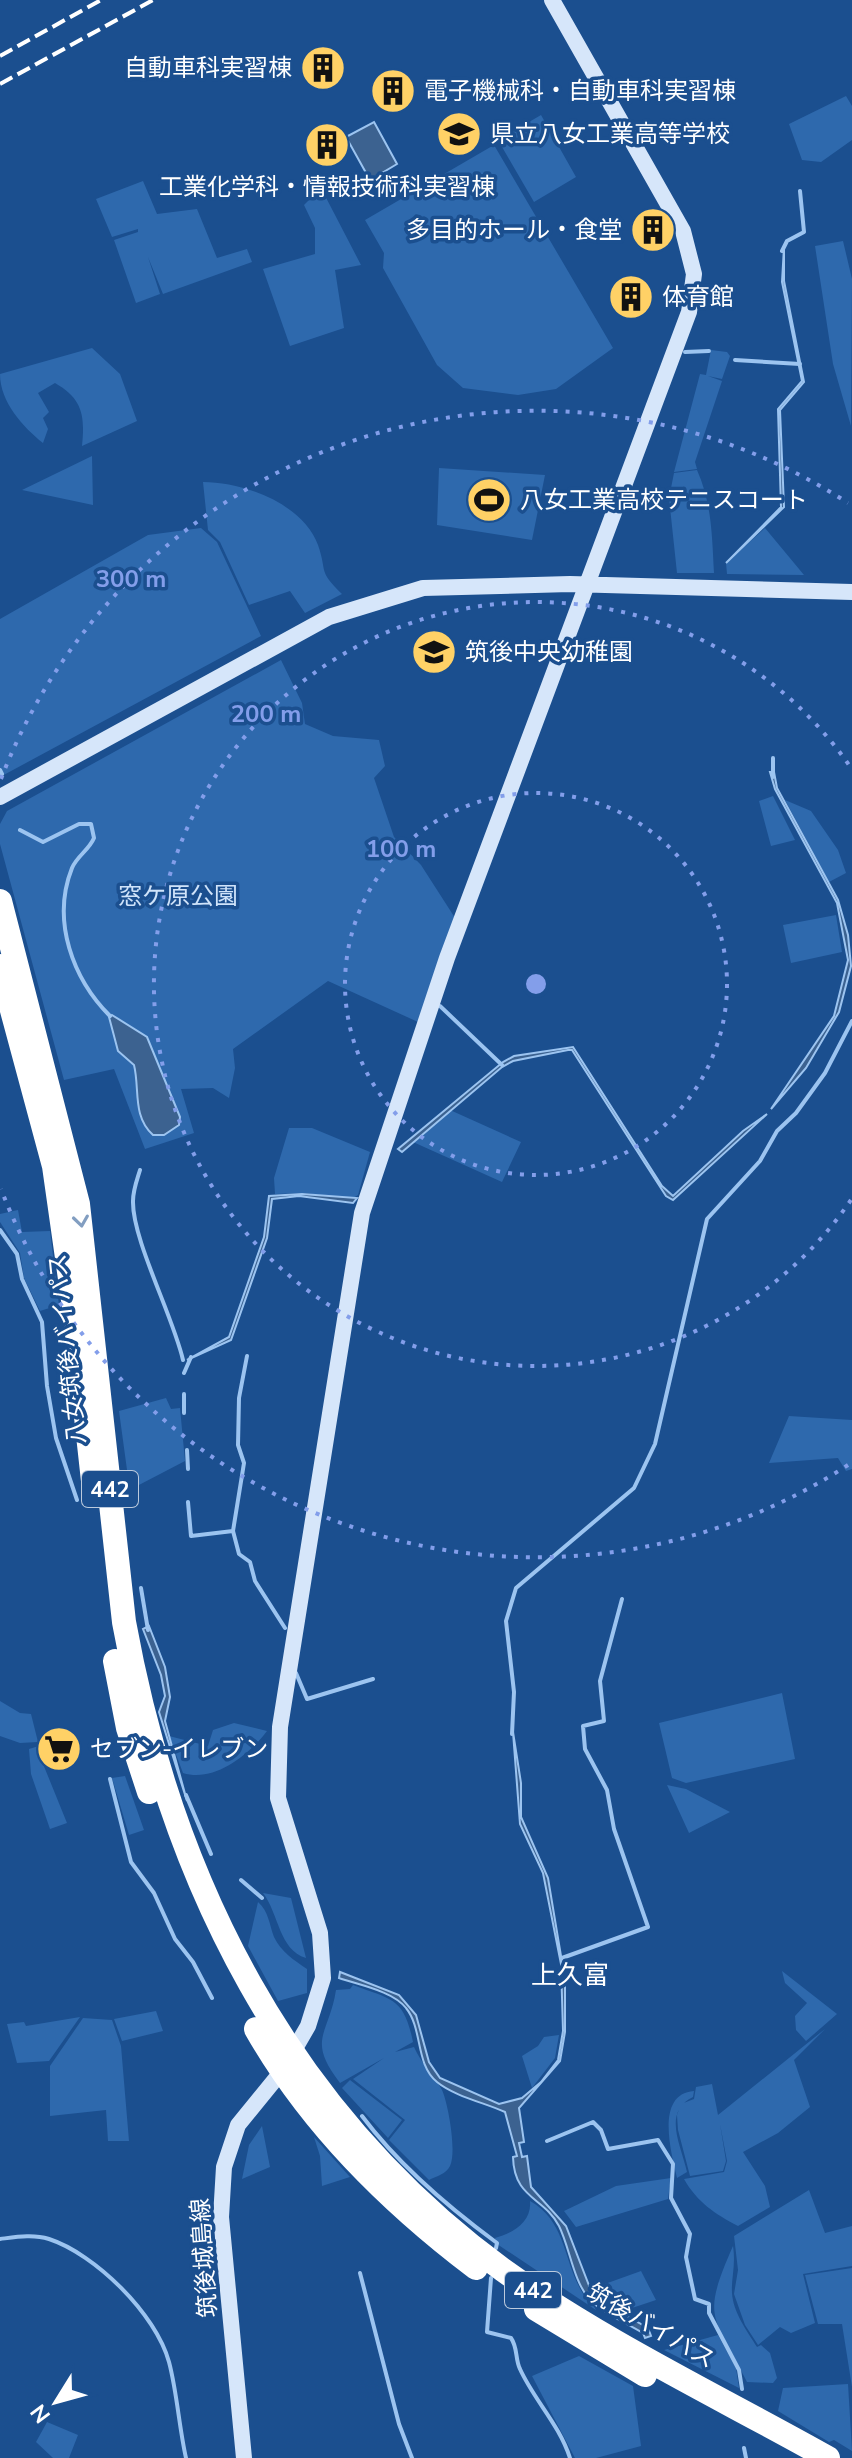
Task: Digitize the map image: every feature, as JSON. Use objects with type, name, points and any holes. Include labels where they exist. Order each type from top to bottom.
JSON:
[{"type":"highway","name":"八女筑後バイパス","points":[[0,901],[78,1204],[124,1622],[150,1741],[204,1890],[286,2062]]},
{"type":"highway","name":"八女筑後バイパス","points":[[0,966],[54,1166],[74,1307],[108,1613],[128,1728],[170,1848],[211,1943],[286,2062]]},
{"type":"highway","name":"筑後バイパス","points":[[286,2062],[421,2201],[502,2269],[578,2327],[798,2458]]},
{"type":"highway","name":"筑後バイパス","points":[[578,2327],[828,2458]]},
{"type":"street","name":"筑後城島線","points":[[244,2458],[221,2217],[224,2167],[238,2125],[286,2062],[320,1995],[324,1963],[320,1933],[278,1798],[280,1727],[362,1213],[447,958],[689,312],[694,274],[683,231],[552,0]]},
{"type":"street","points":[[0,797],[329,617],[372,601],[423,588],[588,584],[852,592]]},
{"type":"green space","points":[[846,96],[852,106],[852,140],[821,162],[802,160],[789,124]]},
{"type":"green space","points":[[541,115],[576,177],[534,202],[498,140]]},
{"type":"green space","points":[[494,145],[613,348],[556,389],[518,395],[463,388],[437,365],[383,268],[384,253],[365,220]]},
{"type":"green space","points":[[143,181],[157,214],[197,209],[217,258],[247,249],[252,262],[163,294],[148,257],[160,294],[136,303],[114,240],[138,232],[138,229],[112,237],[96,199]]},
{"type":"green space","points":[[321,188],[361,265],[335,270],[344,328],[290,346],[263,269],[315,254],[315,228],[304,205]]},
{"type":"green space","points":[[843,241],[852,279],[851,426],[833,364],[815,246]]},
{"type":"green space","points":[[92,348],[120,374],[137,421],[82,446],[82,417],[77,402],[55,383],[38,393],[49,412],[43,418],[48,429],[43,443],[8,404],[0,374]]},
{"type":"green space","points":[[711,350],[727,352],[730,356],[722,379],[708,376],[722,381],[695,462],[697,469],[674,472],[700,374],[706,375]]},
{"type":"green space","points":[[92,456],[93,505],[22,490]]},
{"type":"green space","name":"八女工業高校テニスコート","points":[[439,468],[545,475],[532,540],[437,525]]},
{"type":"green space","points":[[697,470],[708,508],[714,573],[677,573],[669,498],[674,473]]},
{"type":"green space","points":[[203,482],[253,491],[286,507],[310,531],[318,545],[326,575],[342,594],[305,613],[290,591],[249,605],[220,542],[208,530]]},
{"type":"green space","points":[[201,528],[217,542],[261,636],[0,777],[0,619],[148,535]]},
{"type":"green space","points":[[765,528],[804,575],[727,574],[726,563]]},
{"type":"green space","name":"窓ケ原公園","points":[[281,660],[302,703],[305,724],[333,736],[379,740],[385,766],[374,778],[394,837],[421,865],[457,921],[418,1022],[328,981],[233,1049],[235,1068],[229,1098],[213,1088],[181,1089],[194,1133],[145,1149],[114,1069],[64,1080],[0,844],[0,824],[7,811]]},
{"type":"green space","points":[[773,796],[795,840],[771,846],[759,801]]},
{"type":"green space","points":[[785,800],[811,811],[838,850],[846,873],[829,882]]},
{"type":"green space","points":[[836,915],[842,952],[791,963],[783,925]]},
{"type":"green space","points":[[450,1110],[521,1142],[502,1182],[413,1142]]},
{"type":"green space","points":[[289,1128],[312,1128],[370,1152],[358,1195],[352,1199],[305,1193],[275,1194],[274,1178]]},
{"type":"green space","points":[[18,1210],[22,1232],[50,1231],[59,1305],[40,1311],[24,1278],[20,1253],[0,1222],[0,1214]]},
{"type":"green space","points":[[166,1398],[171,1409],[180,1408],[185,1461],[137,1486],[133,1494],[130,1492],[119,1411]]},
{"type":"green space","points":[[789,1416],[852,1420],[852,1469],[846,1471],[838,1458],[769,1463]]},
{"type":"green space","points":[[782,1693],[795,1759],[686,1783],[672,1778],[659,1723]]},
{"type":"green space","points":[[0,1701],[20,1713],[31,1714],[38,1742],[20,1743],[0,1736]]},
{"type":"green space","points":[[234,1723],[267,1731],[251,1749],[230,1765],[207,1774],[183,1773],[169,1736],[208,1746],[213,1730]]},
{"type":"green space","points":[[42,1745],[39,1754],[67,1823],[50,1829],[31,1774],[29,1749]]},
{"type":"green space","points":[[125,1776],[144,1830],[129,1835],[112,1778]]},
{"type":"green space","points":[[667,1785],[686,1789],[730,1812],[689,1833]]},
{"type":"green space","points":[[263,1893],[291,1898],[306,1958],[290,1947]]},
{"type":"green space","points":[[258,1902],[267,1914],[280,1947],[307,1969],[307,1993],[278,2001],[248,1946]]},
{"type":"green space","points":[[782,1971],[837,2014],[806,2041],[796,2030],[795,2016],[807,2003],[785,1983]]},
{"type":"green space","points":[[353,1985],[387,1998],[401,2009],[413,2042],[395,2052],[414,2047],[442,2090],[451,2128],[452,2159],[446,2171],[429,2180],[389,2140],[405,2120],[353,2079],[384,2058],[340,2083],[324,2056],[323,2037],[336,1990],[350,1989]]},
{"type":"green space","points":[[156,2011],[163,2031],[122,2041],[114,2019]]},
{"type":"green space","points":[[80,2017],[49,2061],[17,2063],[7,2024],[24,2022],[26,2026]]},
{"type":"green space","points":[[83,2018],[112,2020],[121,2046],[129,2141],[108,2141],[106,2110],[50,2116],[50,2066]]},
{"type":"green space","points":[[825,2029],[794,2060],[810,2107],[778,2133],[743,2152],[765,2186],[770,2207],[738,2226],[707,2207],[684,2179],[724,2172],[727,2161],[720,2124],[726,2161],[723,2171],[690,2176],[678,2130],[677,2115],[681,2104],[694,2099],[696,2087],[712,2084],[718,2115]]},
{"type":"green space","points":[[559,2035],[555,2058],[532,2088],[522,2056],[538,2046],[544,2037]]},
{"type":"green space","points":[[350,2080],[402,2120],[388,2138],[342,2088]]},
{"type":"green space","points":[[694,2091],[693,2097],[678,2111],[676,2120],[687,2172],[677,2178],[669,2140],[670,2113],[674,2102]]},
{"type":"green space","points":[[262,2126],[270,2167],[242,2179],[249,2145]]},
{"type":"green space","points":[[314,2137],[350,2177],[322,2186],[320,2156]]},
{"type":"green space","points":[[671,2178],[668,2199],[576,2227],[564,2211],[616,2186]]},
{"type":"green space","points":[[809,2190],[825,2233],[852,2226],[852,2266],[803,2274],[815,2323],[791,2333],[780,2327],[758,2345],[745,2325],[734,2294],[738,2270],[734,2236]]},
{"type":"green space","points":[[530,2201],[551,2219],[576,2280],[596,2310],[497,2244],[495,2238],[515,2230],[525,2221]]},
{"type":"green space","points":[[733,2246],[732,2293],[735,2307],[757,2347],[761,2345],[770,2353],[777,2378],[773,2383],[747,2382],[715,2317],[717,2289]]},
{"type":"green space","points":[[852,2268],[852,2387],[842,2324],[818,2324],[805,2275]]},
{"type":"green space","points":[[641,2271],[656,2300],[629,2309],[602,2294],[602,2285]]},
{"type":"green space","points":[[718,2335],[736,2368],[739,2388],[664,2350]]},
{"type":"green space","points":[[579,2356],[633,2386],[641,2446],[596,2458],[575,2458],[532,2376]]},
{"type":"green space","points":[[848,2384],[852,2451],[834,2440],[829,2442],[778,2411],[783,2388]]},
{"type":"green space","points":[[47,2422],[78,2435],[69,2458],[53,2458],[36,2442]]},
{"type":"shaded area","points":[[374,122],[397,164],[370,180],[346,137]]},
{"type":"shaded area","points":[[784,247],[784,281],[804,382],[780,410],[784,507],[726,563],[781,507],[778,409],[802,381],[782,282]]},
{"type":"shaded area","points":[[770,772],[774,772],[777,788],[838,900],[848,935],[851,966],[839,1012],[806,1068],[771,1109],[834,1016],[848,960],[837,903],[775,789]]},
{"type":"shaded area","points":[[112,1015],[147,1037],[180,1117],[179,1125],[164,1135],[153,1135],[142,1119],[134,1065],[118,1051],[109,1017]]},
{"type":"shaded area","points":[[573,1047],[662,1186],[673,1196],[743,1131],[767,1114],[673,1200],[666,1196],[572,1050],[568,1050],[513,1061],[502,1067],[402,1152],[398,1149],[503,1062],[514,1056]]},
{"type":"shaded area","points":[[302,1194],[357,1198],[353,1203],[299,1196],[272,1199],[267,1238],[231,1340],[187,1360],[229,1337],[264,1237],[269,1196]]},
{"type":"shaded area","points":[[149,1626],[165,1667],[170,1697],[165,1721],[187,1801],[159,1712],[165,1696],[161,1675],[143,1629]]},
{"type":"shaded area","points":[[513,1732],[521,1783],[521,1817],[548,1878],[565,1980],[565,2032],[560,2061],[519,2108],[524,2142],[519,2143],[522,2157],[527,2156],[531,2187],[566,2226],[590,2288],[607,2305],[648,2328],[651,2336],[645,2338],[643,2333],[596,2305],[584,2292],[559,2226],[518,2181],[513,2157],[517,2156],[505,2112],[444,2087],[430,2075],[411,2016],[400,2002],[384,1993],[339,1978],[340,1972],[399,1995],[416,2015],[429,2062],[440,2078],[499,2104],[522,2098],[541,2082],[558,2060],[563,2031],[561,1964],[543,1873],[520,1824]]},
{"type":"waterway","points":[[782,251],[787,241],[804,232],[800,191]]},
{"type":"waterway","points":[[685,352],[709,351]]},
{"type":"waterway","points":[[735,360],[800,364]]},
{"type":"waterway","points":[[773,758],[773,777]]},
{"type":"waterway","points":[[0,770],[2,774]]},
{"type":"waterway","points":[[20,830],[43,842],[79,824],[91,824],[94,838],[74,864],[66,888],[65,928],[76,967],[110,1016]]},
{"type":"waterway","points":[[440,1006],[502,1065]]},
{"type":"waterway","points":[[512,1734],[514,1692],[506,1621],[516,1588],[634,1488],[655,1444],[707,1219],[760,1161],[777,1131],[796,1113],[825,1073],[852,1021]]},
{"type":"waterway","points":[[140,1170],[133,1197],[134,1217],[183,1360]]},
{"type":"waterway","points":[[0,1230],[17,1254],[22,1279],[42,1322],[47,1386],[56,1438],[77,1500]]},
{"type":"waterway","points":[[247,1356],[239,1398],[238,1445],[244,1463],[233,1531],[239,1554],[250,1562],[255,1581],[285,1628]]},
{"type":"waterway","points":[[184,1373],[191,1357]]},
{"type":"waterway","points":[[184,1394],[184,1413]]},
{"type":"waterway","points":[[187,1450],[188,1469]]},
{"type":"waterway","points":[[188,1502],[191,1536],[233,1531]]},
{"type":"waterway","points":[[141,1588],[148,1630]]},
{"type":"waterway","points":[[562,1958],[648,1927],[614,1829],[607,1790],[585,1749],[583,1726],[604,1721],[600,1681],[622,1599]]},
{"type":"waterway","points":[[296,1673],[307,1699],[373,1679]]},
{"type":"waterway","points":[[110,1779],[131,1862],[154,1893],[175,1939],[193,1962],[212,1998]]},
{"type":"waterway","points":[[186,1795],[211,1854]]},
{"type":"waterway","points":[[241,1880],[262,1898]]},
{"type":"waterway","points":[[362,2116],[408,2168],[442,2200],[497,2243],[496,2248]]},
{"type":"waterway","points":[[547,2141],[593,2122],[601,2130],[608,2149],[658,2140],[673,2164],[671,2198],[690,2234],[686,2257],[695,2299],[709,2304],[709,2313],[739,2370],[742,2389]]},
{"type":"waterway","points":[[0,2239],[37,2237],[67,2247],[104,2272],[137,2306],[162,2344],[169,2362],[186,2458]]},
{"type":"waterway","points":[[360,2273],[399,2424],[412,2458]]},
{"type":"waterway","points":[[491,2278],[487,2332],[511,2338],[520,2369],[560,2434],[570,2458]]},
{"type":"waterway","points":[[744,2448],[746,2458]]},
{"type":"railway","points":[[0,56],[101,0]]},
{"type":"railway","points":[[0,84],[153,0]]},
{"type":"place","name":"自動車科実習棟","points":[[323,68]]},
{"type":"place","name":"電子機械科・自動車科実習棟","points":[[393,91]]},
{"type":"place","name":"県立八女工業高等学校","points":[[459,134]]},
{"type":"place","name":"工業化学科・情報技術科実習棟","points":[[327,145]]},
{"type":"place","name":"多目的ホール・食堂","points":[[653,230]]},
{"type":"place","name":"体育館","points":[[631,297]]},
{"type":"place","name":"八女工業高校テニスコート","points":[[489,500]]},
{"type":"place","name":"筑後中央幼稚園","points":[[434,652]]},
{"type":"place","name":"セブン-イレブン","points":[[59,1749]]},
{"type":"district","name":"上久富","points":[[570,1975]]}]
